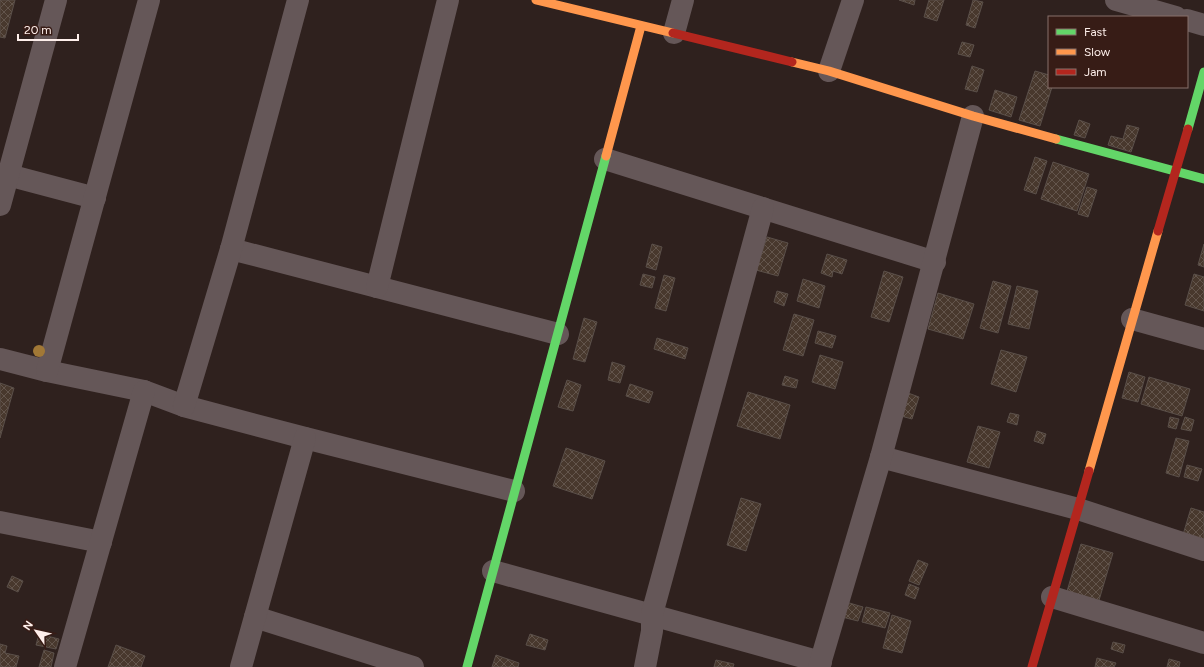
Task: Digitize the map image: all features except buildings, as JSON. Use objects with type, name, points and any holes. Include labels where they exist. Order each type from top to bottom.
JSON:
[{"type":"street","points":[[0,205],[56,0]]},
{"type":"street","points":[[47,371],[149,0]]},
{"type":"street","points":[[184,406],[231,249],[298,0]]},
{"type":"street","points":[[377,287],[448,0]]},
{"type":"street","points":[[536,0],[641,26],[674,32],[829,72],[973,116],[1204,179]]},
{"type":"street","points":[[674,32],[683,0]]},
{"type":"street","points":[[829,72],[853,0]]},
{"type":"street","points":[[1116,0],[1172,16]]},
{"type":"street","points":[[1188,20],[1204,25]]},
{"type":"street","points":[[467,667],[641,26]]},
{"type":"street","points":[[1032,667],[1204,72]]},
{"type":"street","points":[[493,571],[652,614],[820,664],[881,458],[935,262],[973,116]]},
{"type":"street","points":[[605,159],[935,262]]},
{"type":"street","points":[[8,175],[95,198]]},
{"type":"street","points":[[645,667],[652,631],[652,614],[763,208]]},
{"type":"street","points":[[231,249],[558,334]]},
{"type":"street","points":[[1132,319],[1204,338]]},
{"type":"street","points":[[0,359],[47,371],[144,391],[184,406],[514,491]]},
{"type":"street","points":[[65,667],[144,391]]},
{"type":"street","points":[[241,667],[305,438]]},
{"type":"street","points":[[881,458],[1078,509],[1204,550]]},
{"type":"street","points":[[0,522],[101,542]]},
{"type":"street","points":[[1052,597],[1203,639]]},
{"type":"street","points":[[255,617],[413,667]]},
{"type":"traffic: fast","points":[[1188,129],[1204,72]]},
{"type":"traffic: fast","points":[[1056,139],[1204,179]]},
{"type":"traffic: fast","points":[[467,667],[606,156]]},
{"type":"traffic: slow","points":[[536,0],[673,33]]},
{"type":"traffic: slow","points":[[606,156],[641,26]]},
{"type":"traffic: slow","points":[[792,62],[829,71],[973,116],[1056,139]]},
{"type":"traffic: slow","points":[[1089,471],[1158,231]]},
{"type":"traffic: jam","points":[[673,33],[792,62]]},
{"type":"traffic: jam","points":[[1158,231],[1188,129]]},
{"type":"traffic: jam","points":[[1032,667],[1089,471]]}]
